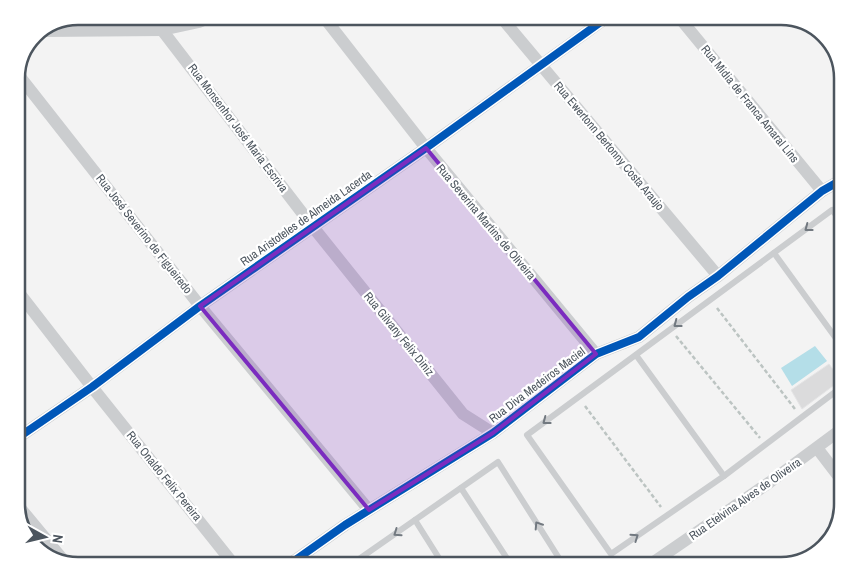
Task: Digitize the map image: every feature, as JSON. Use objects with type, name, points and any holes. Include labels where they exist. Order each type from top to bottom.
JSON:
[{"type":"street","points":[[56,30],[162,30],[185,25]]},
{"type":"street","name":"Rua Severina Martins de Oliveira","points":[[330,25],[426,148],[596,354]]},
{"type":"street","name":"Rua Ewertonn Bertonny Costa Araujo","points":[[507,25],[718,276]]},
{"type":"street","name":"Rua Aristoteles de Almeida Lacerda","points":[[25,433],[92,387],[200,306],[426,148],[596,25]]},
{"type":"street","name":"Rua Midia de Franca Amaral Lins","points":[[685,25],[822,191]]},
{"type":"street","name":"Rua Monsenhor José Maria Escriva","points":[[162,30],[313,227]]},
{"type":"street","name":"Rua José Severino de Figueiredo","points":[[25,82],[200,306],[369,510]]},
{"type":"street","name":"Rua Diva Medeiros Maciel","points":[[299,557],[369,510],[493,433],[596,354],[639,337],[688,297],[718,276],[822,191],[834,184]]},
{"type":"street","name":"Rua Gilvany Felix Diniz","points":[[313,227],[463,414],[493,433]]},
{"type":"street","name":"Rua Onaldo Felix Pereira","points":[[25,301],[228,557]]},
{"type":"street","name":"Rua Etelvina Alves de Oliveira","points":[[661,557],[834,435]]},
{"type":"street","points":[[817,448],[834,470]]},
{"type":"street","points":[[26,515],[58,553]]},
{"type":"lane","points":[[834,213],[832,210],[527,435],[611,554],[724,476],[834,393]]},
{"type":"lane","points":[[774,253],[834,336]]},
{"type":"lane","points":[[636,354],[724,476]]},
{"type":"lane","points":[[362,557],[498,462],[558,557]]},
{"type":"lane","points":[[461,488],[506,557]]},
{"type":"lane","points":[[415,520],[438,557]]},
{"type":"path","points":[[710,300],[802,418]]},
{"type":"path","points":[[670,330],[765,445]]},
{"type":"path","points":[[579,397],[667,514]]},
{"type":"highlighted area","points":[[426,148],[596,354],[493,433],[369,510],[200,306]]},
{"type":"water","points":[[815,346],[827,361],[792,386],[781,368]]},
{"type":"building","points":[[829,364],[834,371],[834,385],[802,409],[791,390]]},
{"type":"cycle path","points":[[25,433],[92,387],[200,306],[426,148],[597,25]]},
{"type":"cycle path","points":[[300,557],[345,525],[493,433],[596,354],[639,337],[688,297],[718,276],[822,191],[834,184]]}]
